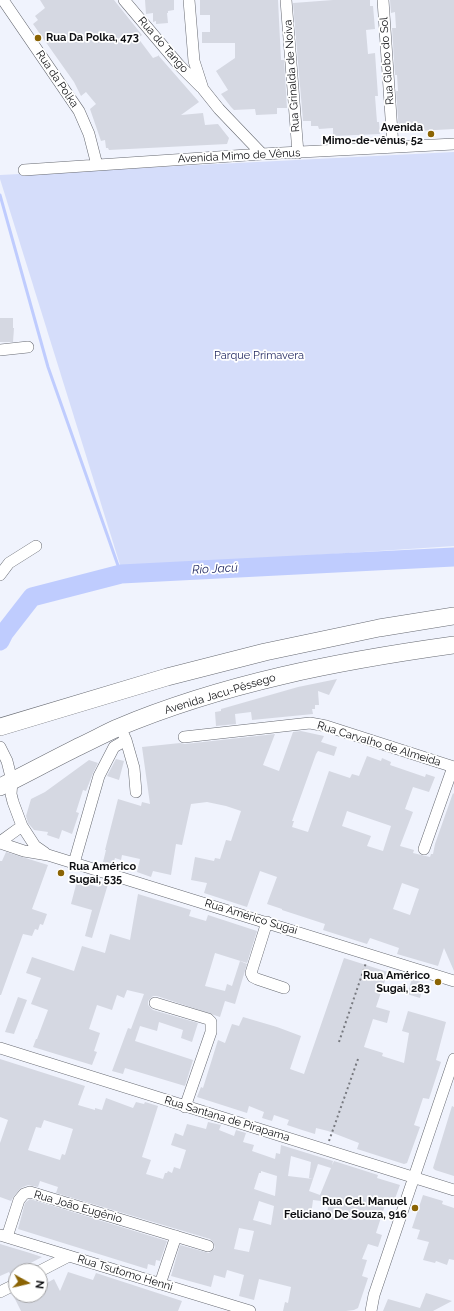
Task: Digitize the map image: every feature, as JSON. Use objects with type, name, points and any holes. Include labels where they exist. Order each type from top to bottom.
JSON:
[{"type":"highway","points":[[0,727],[167,677],[265,652],[379,628],[454,616]]},
{"type":"highway","name":"Avenida Jacu-Pêssego","points":[[6,784],[223,690],[274,677],[389,654],[454,645]]},
{"type":"street","name":"Rua do Tango","points":[[124,0],[179,65],[203,89]]},
{"type":"street","points":[[189,0],[194,61],[203,89],[219,109],[262,154]]},
{"type":"street","name":"Rua Grinalda de Noiva","points":[[286,0],[298,153]]},
{"type":"street","name":"Rua Globo do Sol","points":[[383,0],[393,147]]},
{"type":"street","name":"Rua da Polka","points":[[7,3],[79,111],[89,134],[97,165]]},
{"type":"street","name":"Avenida Mimo de Vênus","points":[[24,170],[262,154],[454,144]]},
{"type":"street","points":[[0,350],[28,347]]},
{"type":"street","points":[[0,574],[9,563],[36,546]]},
{"type":"street","name":"Rua Carvalho de Almeida","points":[[184,737],[310,723],[326,726],[453,767]]},
{"type":"street","points":[[123,733],[134,768],[136,792]]},
{"type":"street","points":[[74,863],[99,776],[123,733]]},
{"type":"street","name":"Rua Américo Sugai","points":[[0,747],[7,761],[6,784],[22,826],[35,846],[48,855]]},
{"type":"street","points":[[424,849],[453,767]]},
{"type":"street","name":"Rua Américo Sugai","points":[[0,842],[22,826]]},
{"type":"street","name":"Rua Américo Sugai","points":[[0,842],[24,851],[48,855],[267,922],[454,981]]},
{"type":"street","points":[[267,922],[252,973],[253,977],[257,980],[284,988]]},
{"type":"street","points":[[155,1003],[208,1019],[211,1022],[211,1032],[185,1107]]},
{"type":"street","name":"Rua Santana de Pirapama","points":[[0,1048],[454,1190]]},
{"type":"street","points":[[371,1311],[374,1296],[454,1059]]},
{"type":"street","name":"Rua João Eugênio","points":[[4,1236],[19,1200],[24,1194],[30,1192],[208,1246]]},
{"type":"street","name":"Rua Tsutomo Henni","points":[[4,1236],[250,1311]]},
{"type":"street","points":[[160,1284],[176,1236]]},
{"type":"street","points":[[48,1267],[69,1256]]},
{"type":"path","points":[[339,1042],[369,954]]},
{"type":"path","points":[[326,1150],[358,1059]]},
{"type":"green space","name":"Parque Primavera","points":[[454,152],[454,546],[121,568],[0,175]]},
{"type":"building","points":[[40,0],[114,0],[142,35],[138,38],[153,58],[158,55],[199,102],[181,115],[203,113],[205,125],[218,124],[229,138],[227,144],[109,150],[106,148],[105,140],[101,141],[90,109],[96,104],[86,92],[81,96],[74,82],[33,24],[38,20],[35,16],[45,8]]},
{"type":"building","points":[[145,0],[174,0],[174,10],[168,11],[167,13],[168,23],[156,24],[156,21],[153,22],[153,13],[146,14]]},
{"type":"building","points":[[200,0],[278,0],[281,60],[284,60],[287,108],[277,108],[277,114],[256,115],[255,109],[234,110],[231,107],[221,94],[228,90],[216,71],[235,58],[235,43],[202,43],[202,32],[210,32],[210,15],[200,15]]},
{"type":"building","points":[[333,0],[370,0],[370,6],[373,6],[375,29],[366,30],[368,54],[375,53],[378,96],[375,96],[377,122],[379,122],[380,134],[333,136],[333,128],[319,129],[318,126],[311,126],[311,121],[303,121],[293,3]]},
{"type":"building","points":[[390,0],[454,0],[454,129],[399,132],[396,91],[398,91],[397,75],[395,75],[392,28],[396,28],[395,12],[391,13]]},
{"type":"building","points":[[0,318],[13,318],[13,342],[0,342]]},
{"type":"building","points":[[337,679],[329,695],[318,691],[319,705],[315,705],[315,709],[312,709],[313,714],[252,720],[251,712],[235,714],[236,724],[216,726],[215,712],[221,711],[221,709],[298,687]]},
{"type":"building","points":[[301,731],[324,736],[321,742],[337,747],[334,756],[318,751],[316,754],[292,821],[294,821],[292,827],[308,832],[329,771],[350,778],[352,774],[359,776],[367,756],[381,761],[382,758],[391,762],[390,765],[425,777],[426,774],[435,777],[429,792],[413,787],[405,809],[413,812],[400,846],[414,850],[413,853],[430,857],[431,854],[433,854],[435,844],[453,793],[454,794],[454,971],[444,948],[438,966],[397,954],[399,948],[370,938],[367,944],[323,930],[325,924],[267,904],[277,877],[260,871],[247,907],[204,893],[207,883],[191,880],[195,857],[214,861],[215,858],[220,859],[226,840],[231,841],[241,811],[226,806],[207,802],[191,804],[182,845],[176,844],[171,875],[153,871],[151,877],[137,872],[140,859],[122,855],[121,860],[115,858],[113,865],[103,862],[118,799],[141,806],[142,802],[150,804],[142,747],[275,734],[263,765],[279,771],[293,732]],"holes":[[[347,811],[391,826],[383,851],[367,846],[371,836],[342,826]],[[402,883],[419,889],[410,915],[393,909]]]},
{"type":"building","points":[[116,759],[124,761],[119,780],[107,776]]},
{"type":"building","points":[[89,760],[98,763],[86,791],[83,790],[76,812],[79,813],[72,834],[62,830],[59,839],[47,835],[48,832],[34,830],[28,823],[26,816],[31,799],[45,792]]},
{"type":"building","points":[[6,852],[48,865],[32,909],[47,914],[43,925],[40,924],[38,930],[35,929],[32,936],[23,934],[0,995],[0,861],[2,861]]},
{"type":"building","points":[[77,881],[99,887],[100,882],[108,884],[92,938],[85,936],[92,910],[71,904]]},
{"type":"building","points":[[138,894],[191,910],[189,916],[206,921],[208,915],[257,931],[247,963],[215,953],[205,986],[225,991],[227,984],[232,986],[240,961],[247,964],[235,1004],[225,1001],[220,1017],[157,996],[153,996],[148,1001],[148,1005],[153,1010],[198,1023],[192,1042],[181,1038],[183,1030],[159,1022],[157,1031],[140,1026],[135,1041],[193,1060],[185,1086],[125,1068],[123,1074],[112,1071],[128,1028],[131,1029],[144,994],[127,990],[124,998],[117,995],[112,1010],[97,1005],[89,1029],[100,1033],[94,1051],[97,1052],[92,1065],[33,1047],[48,1010],[31,1004],[41,978],[26,973],[32,957],[74,971],[82,946],[105,953],[110,934],[130,940]]},
{"type":"building","points":[[344,958],[388,972],[376,1007],[390,1011],[387,1023],[373,1019],[364,1047],[383,1053],[382,1056],[404,1063],[409,1033],[402,1031],[408,1011],[446,1022],[436,1060],[441,1062],[429,1099],[423,1098],[414,1125],[420,1127],[407,1163],[404,1164],[357,1149],[359,1143],[328,1131],[316,1128],[315,1134],[287,1125],[289,1120],[274,1115],[272,1121],[262,1118],[264,1112],[249,1106],[247,1113],[197,1097],[201,1087],[203,1088],[218,1040],[225,1043],[232,1024],[239,1026],[243,1017],[301,1036],[290,1069],[304,1074]]},
{"type":"building","points":[[412,979],[424,983],[420,998],[407,994]]},
{"type":"building","points":[[18,997],[27,1000],[14,1034],[5,1032]]},
{"type":"building","points":[[0,1059],[85,1086],[78,1105],[95,1110],[95,1108],[102,1110],[106,1098],[133,1108],[136,1102],[144,1104],[145,1102],[158,1106],[142,1157],[151,1160],[146,1174],[163,1179],[165,1173],[168,1171],[172,1173],[174,1167],[180,1169],[186,1150],[171,1145],[175,1133],[183,1136],[187,1124],[206,1129],[208,1122],[221,1125],[219,1130],[234,1136],[236,1130],[246,1133],[243,1142],[254,1145],[252,1151],[275,1159],[276,1153],[280,1154],[281,1145],[333,1161],[332,1165],[334,1161],[378,1175],[377,1178],[400,1185],[393,1204],[386,1202],[376,1233],[382,1235],[378,1247],[368,1244],[362,1259],[367,1260],[362,1276],[368,1278],[358,1308],[346,1311],[283,1311],[285,1302],[288,1303],[291,1287],[259,1279],[254,1300],[239,1296],[244,1275],[227,1270],[225,1278],[214,1275],[211,1287],[171,1276],[180,1245],[209,1253],[215,1248],[213,1242],[210,1239],[56,1193],[58,1187],[40,1181],[38,1187],[28,1185],[21,1188],[11,1201],[0,1197],[0,1143],[8,1120],[0,1117]],"holes":[[[44,1120],[73,1129],[65,1155],[62,1154],[60,1160],[28,1150],[36,1127],[41,1128]],[[291,1156],[311,1162],[309,1178],[313,1179],[288,1176]],[[318,1164],[331,1168],[320,1195],[309,1191]],[[261,1171],[277,1176],[275,1196],[254,1189],[259,1173],[261,1173]],[[313,1200],[329,1202],[326,1219],[311,1215]],[[259,1201],[274,1206],[271,1225],[253,1220]],[[239,1228],[254,1231],[249,1252],[234,1249]]]},
{"type":"building","points":[[452,1106],[454,1107],[454,1176],[433,1168]]},
{"type":"building","points":[[423,1195],[443,1201],[442,1204],[454,1208],[454,1260],[449,1259],[447,1265],[436,1261],[435,1263],[423,1260],[429,1242],[417,1239],[420,1230],[412,1228]]},
{"type":"building","points":[[30,1199],[167,1241],[160,1261],[156,1260],[155,1266],[148,1264],[147,1269],[18,1229],[25,1203]]},
{"type":"building","points":[[0,1244],[42,1257],[31,1263],[8,1263],[8,1272],[0,1276]]},
{"type":"building","points":[[68,1272],[93,1280],[96,1273],[182,1301],[178,1311],[21,1311],[17,1303],[48,1303],[48,1282],[54,1279],[60,1291]]},
{"type":"building","points":[[426,1293],[452,1301],[433,1311],[383,1311],[388,1299],[420,1308]]},
{"type":"waterway","points":[[0,195],[48,367],[121,574]]},
{"type":"waterway","name":"Rio Jacú","points":[[0,641],[4,633],[32,597],[121,574],[454,557]]},
{"type":"place","name":"Rua Da Polka, 473","points":[[38,38]]},
{"type":"place","name":"Avenida Mimo-de-vênus, 52","points":[[431,134]]},
{"type":"place","name":"Rua Américo Sugai, 535","points":[[61,873]]},
{"type":"place","name":"Rua Américo Sugai, 283","points":[[438,982]]},
{"type":"place","name":"Rua Cel. Manuel Feliciano De Souza, 916","points":[[415,1208]]}]
